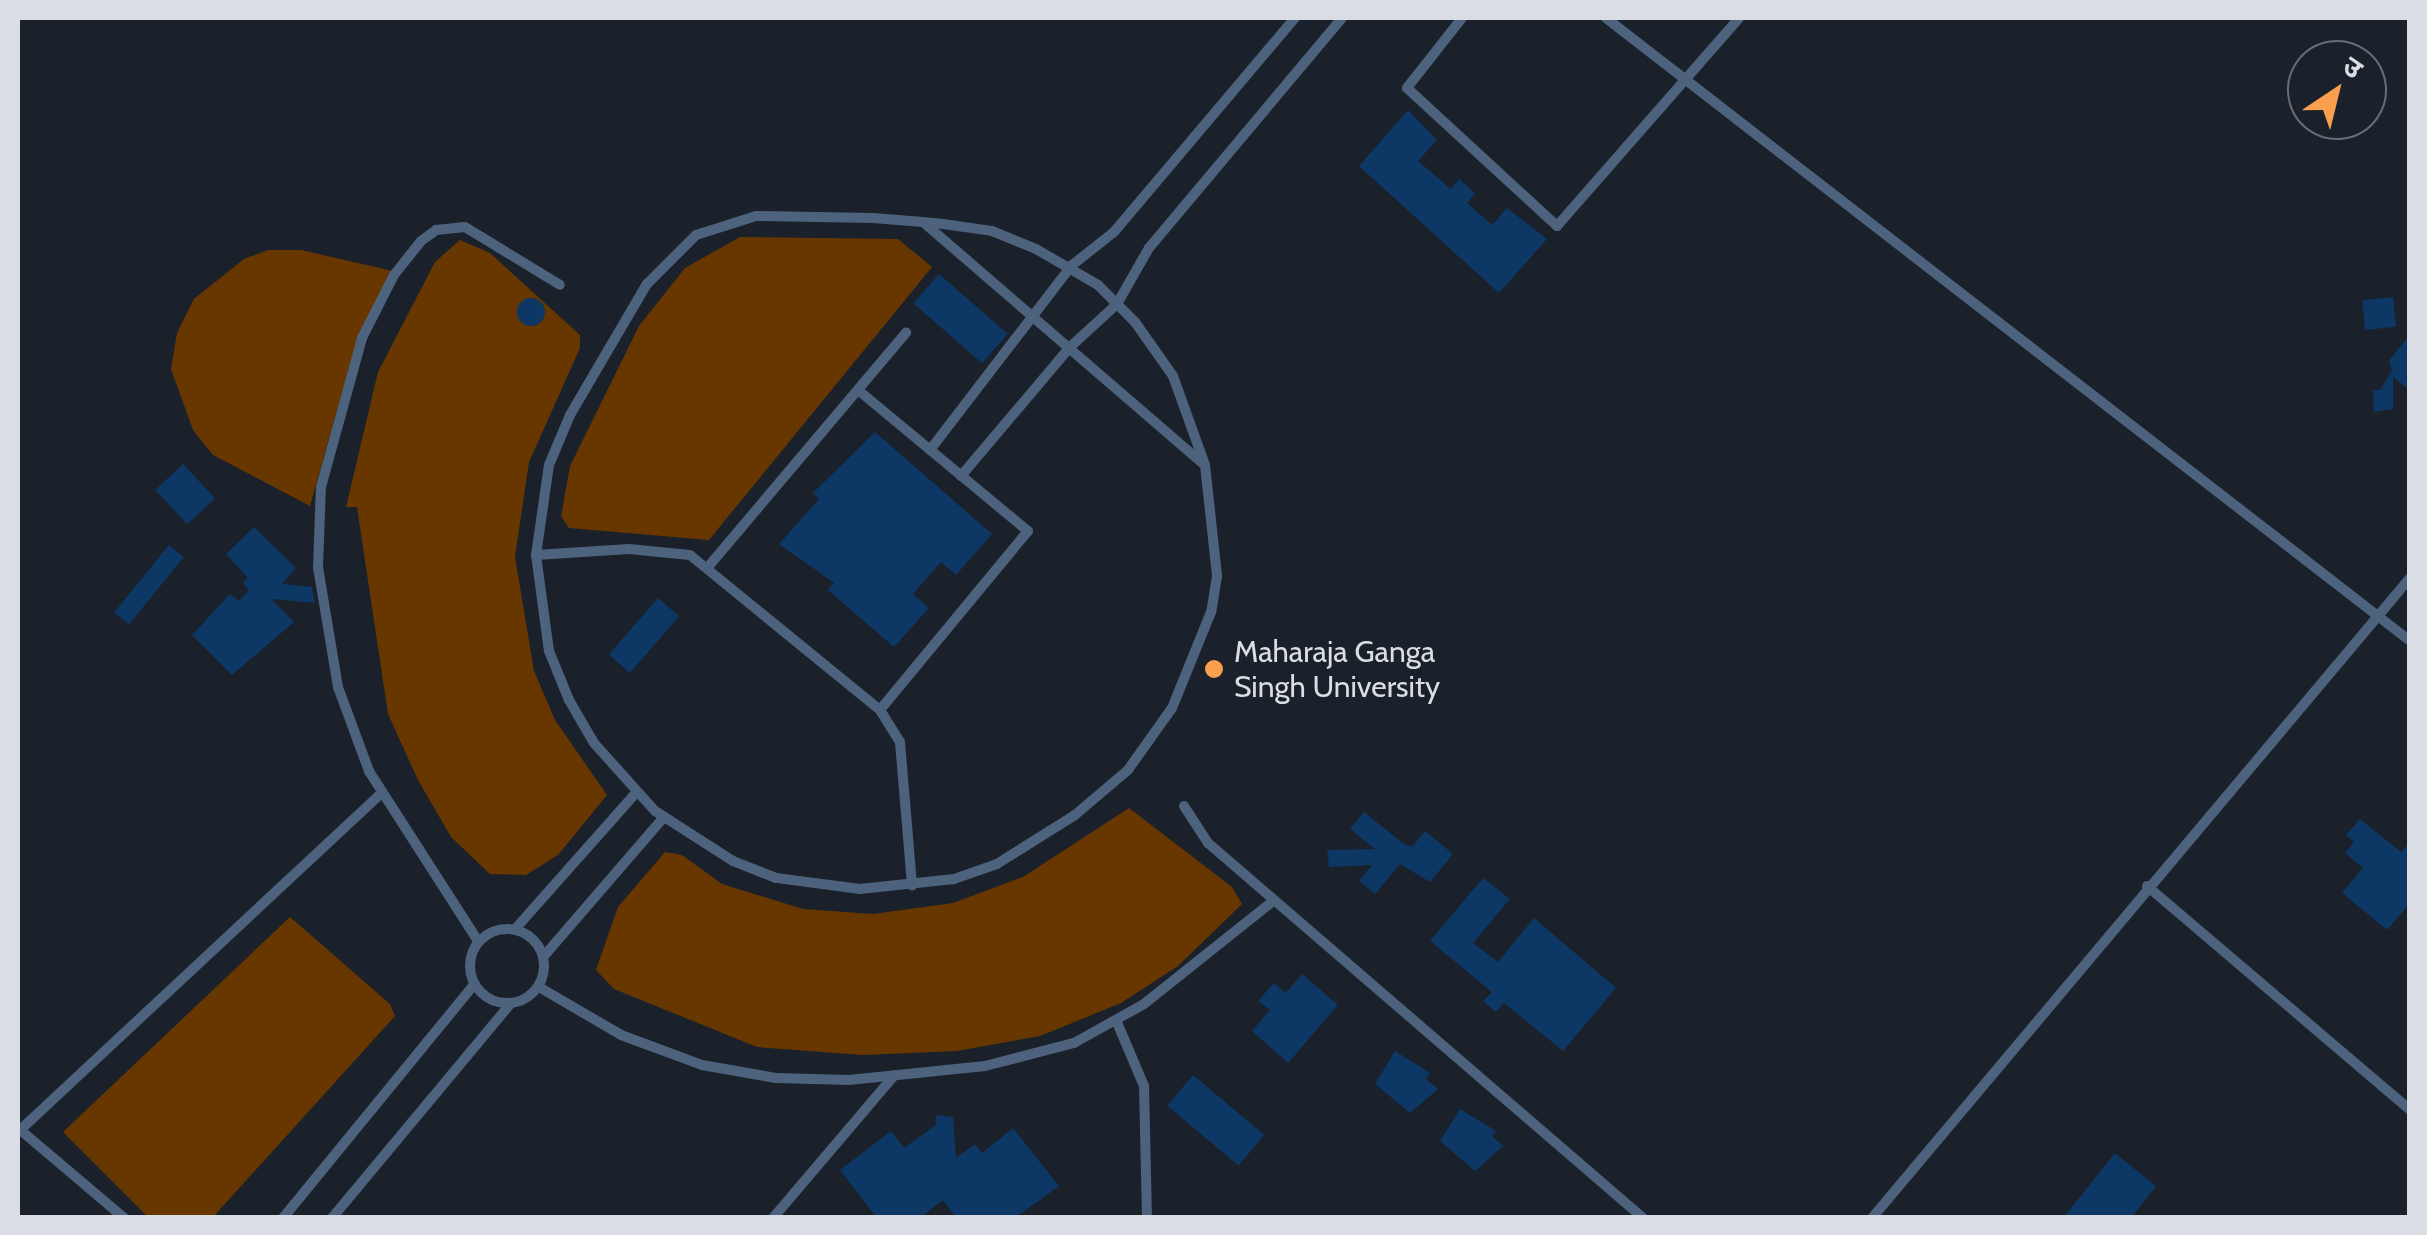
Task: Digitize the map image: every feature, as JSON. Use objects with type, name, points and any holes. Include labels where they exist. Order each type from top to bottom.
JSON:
[{"type":"lane","points":[[930,450],[1036,319],[1071,266],[1114,232],[1295,18]]},
{"type":"lane","points":[[961,476],[1069,348],[1117,304],[1149,248],[1342,18]]},
{"type":"lane","points":[[1462,18],[1408,88],[1557,226],[1739,18]]},
{"type":"lane","points":[[1606,18],[2410,640]]},
{"type":"lane","points":[[756,216],[923,222],[992,231],[1071,266],[1117,304],[1174,376],[1205,465],[1218,540],[1211,612],[1151,743],[1076,815],[1016,854],[976,872],[912,884],[819,887],[776,878],[733,861],[664,818],[636,793],[594,743],[568,700],[549,651],[536,556],[549,464],[609,340],[674,252],[729,220],[756,216]]},
{"type":"lane","points":[[923,222],[1205,465]]},
{"type":"lane","points":[[478,941],[382,793],[338,687],[318,567],[321,487],[362,338],[394,275],[436,230],[464,227],[560,285]]},
{"type":"lane","points":[[708,567],[906,332]]},
{"type":"lane","points":[[858,390],[1028,531],[880,710]]},
{"type":"lane","points":[[536,556],[652,550],[690,556],[880,710],[900,742],[912,884]]},
{"type":"lane","points":[[1872,1218],[2147,886],[2410,578]]},
{"type":"lane","points":[[124,1218],[18,1129],[382,793]]},
{"type":"lane","points":[[516,928],[636,793]]},
{"type":"lane","points":[[1184,806],[1208,843],[1272,901],[1643,1218]]},
{"type":"lane","points":[[332,1218],[511,1003],[539,986],[544,956],[664,818]]},
{"type":"lane","points":[[2147,886],[2410,1110]]},
{"type":"lane","points":[[539,986],[621,1035],[702,1065],[776,1078],[894,1076],[1020,1057],[1074,1044],[1206,960],[1272,901]]},
{"type":"lane","points":[[511,1003],[496,1002],[474,984],[470,964],[478,941],[497,928],[516,928],[532,936],[544,956]]},
{"type":"lane","points":[[283,1218],[474,984]]},
{"type":"lane","points":[[1116,1020],[1144,1086],[1148,1218]]},
{"type":"lane","points":[[773,1218],[894,1076]]},
{"type":"shaded area","points":[[740,237],[898,239],[932,267],[709,540],[569,528],[561,516],[570,466],[639,326],[685,268]]},
{"type":"shaded area","points":[[460,240],[490,253],[580,335],[580,348],[529,462],[515,557],[534,671],[555,720],[607,795],[558,855],[526,875],[490,874],[451,837],[418,780],[388,714],[357,507],[346,507],[378,372],[435,262]]},
{"type":"shaded area","points":[[268,250],[301,250],[393,271],[351,360],[310,506],[213,455],[193,430],[171,369],[177,333],[194,299],[244,259]]},
{"type":"shaded area","points":[[1129,808],[1232,887],[1242,904],[1178,966],[1121,1003],[1040,1036],[957,1051],[863,1055],[757,1047],[614,989],[596,970],[618,907],[665,852],[682,855],[722,884],[803,909],[873,914],[953,903],[1023,877]]},
{"type":"shaded area","points":[[290,917],[390,1004],[395,1016],[213,1217],[148,1217],[63,1132]]},
{"type":"building","points":[[1408,110],[1437,140],[1418,161],[1451,189],[1459,179],[1475,193],[1467,203],[1492,225],[1507,208],[1547,239],[1499,293],[1359,166]]},
{"type":"building","points":[[939,274],[1008,334],[982,363],[913,303]]},
{"type":"building","points":[[2393,297],[2396,327],[2365,330],[2362,300]]},
{"type":"building","points":[[531,298],[541,302],[545,312],[541,322],[531,326],[521,322],[517,312],[521,302]]},
{"type":"building","points":[[2410,334],[2410,390],[2393,377],[2393,409],[2374,412],[2373,390],[2380,390],[2392,370],[2389,361]]},
{"type":"building","points":[[875,432],[992,534],[956,575],[941,562],[913,594],[929,608],[894,647],[828,590],[834,583],[779,544],[819,499],[813,493]]},
{"type":"building","points":[[183,464],[215,498],[187,524],[155,490]]},
{"type":"building","points":[[254,527],[296,568],[282,584],[312,587],[315,603],[271,599],[294,622],[232,675],[192,635],[230,594],[239,601],[249,590],[243,583],[248,578],[226,554]]},
{"type":"building","points":[[169,545],[184,557],[129,625],[114,613]]},
{"type":"building","points":[[658,598],[679,616],[630,673],[609,655]]},
{"type":"building","points":[[1364,812],[1404,844],[1412,847],[1425,831],[1453,854],[1430,882],[1400,864],[1375,894],[1359,881],[1372,865],[1329,867],[1327,850],[1375,849],[1350,829]]},
{"type":"building","points":[[2360,819],[2401,852],[2410,842],[2410,903],[2387,930],[2342,893],[2363,868],[2345,853],[2354,842],[2346,835]]},
{"type":"building","points":[[1483,878],[1510,899],[1473,943],[1498,962],[1534,918],[1616,988],[1563,1051],[1504,1003],[1496,1012],[1483,1001],[1492,992],[1430,941]]},
{"type":"building","points":[[1302,974],[1338,1005],[1288,1063],[1252,1031],[1270,1010],[1258,1001],[1274,983],[1286,993]]},
{"type":"building","points":[[1395,1051],[1430,1073],[1426,1079],[1438,1089],[1410,1113],[1375,1084]]},
{"type":"building","points":[[1193,1075],[1264,1135],[1239,1165],[1167,1106]]},
{"type":"building","points":[[1460,1109],[1496,1131],[1492,1136],[1503,1146],[1475,1171],[1440,1141]]},
{"type":"building","points":[[936,1115],[953,1117],[956,1158],[975,1144],[982,1153],[1013,1128],[1059,1186],[1015,1218],[956,1218],[943,1200],[920,1218],[877,1218],[840,1170],[891,1131],[904,1148],[936,1125]]},
{"type":"building","points":[[2115,1153],[2156,1186],[2131,1218],[2063,1218]]},
{"type":"place","name":"Maharaja Ganga Singh University","points":[[1214,669]]}]
